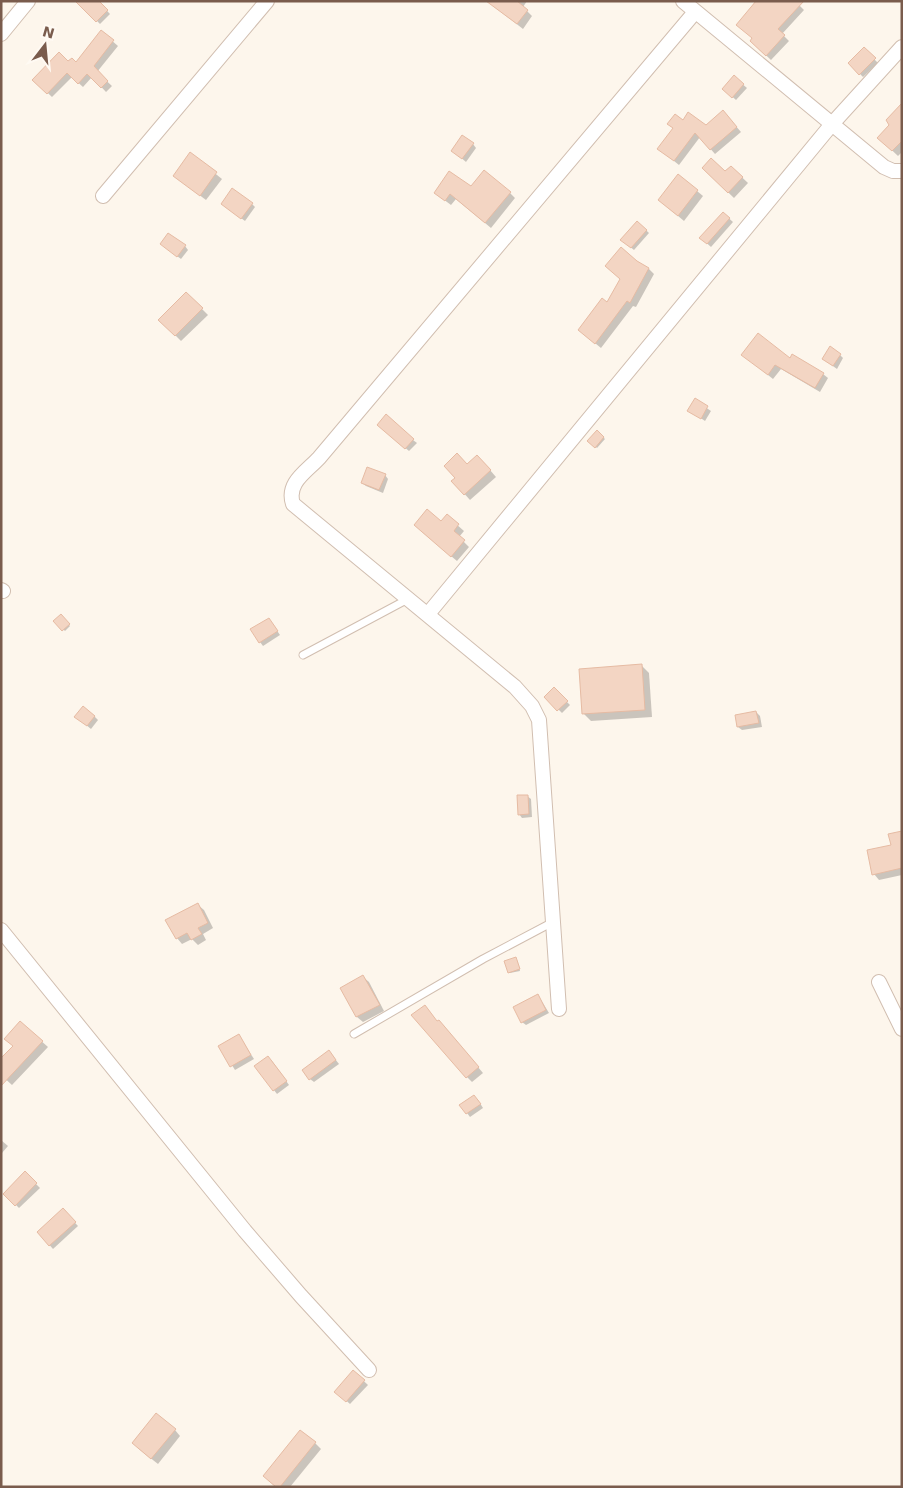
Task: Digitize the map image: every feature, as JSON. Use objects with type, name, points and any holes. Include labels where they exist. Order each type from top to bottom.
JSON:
[{"type":"street","points":[[1,34],[28,1]]},
{"type":"street","points":[[103,196],[266,1]]},
{"type":"street","points":[[683,1],[884,167],[893,171],[902,171]]},
{"type":"street","points":[[559,1009],[539,720],[532,706],[515,687],[293,504],[290,497],[293,484],[319,458],[695,12]]},
{"type":"street","points":[[428,614],[832,124],[902,47]]},
{"type":"street","points":[[1,930],[245,1231],[369,1370]]},
{"type":"street","points":[[879,982],[902,1029]]},
{"type":"lane","points":[[303,655],[408,599]]},
{"type":"lane","points":[[354,1034],[483,959],[553,922]]},
{"type":"building","points":[[75,1],[99,1],[108,10],[96,22]]},
{"type":"building","points":[[486,1],[517,1],[528,10],[517,24]]},
{"type":"building","points":[[756,1],[804,1],[778,29],[785,35],[766,56],[750,41],[752,38],[736,25]]},
{"type":"building","points":[[101,30],[114,40],[94,66],[108,81],[101,88],[87,74],[78,84],[67,73],[47,94],[32,80],[59,52],[68,61],[72,58],[76,62]]},
{"type":"building","points":[[864,47],[876,58],[859,75],[848,63]]},
{"type":"building","points":[[734,75],[744,84],[732,98],[722,89]]},
{"type":"building","points":[[902,103],[902,141],[892,151],[877,138],[889,125],[886,120]]},
{"type":"building","points":[[723,110],[737,127],[710,150],[695,133],[674,161],[657,149],[673,128],[667,124],[675,114],[683,120],[688,112],[706,125]]},
{"type":"building","points":[[462,135],[474,143],[462,159],[451,151]]},
{"type":"building","points":[[190,152],[217,172],[200,196],[173,176]]},
{"type":"building","points":[[711,158],[725,171],[731,166],[743,177],[728,193],[702,168]]},
{"type":"building","points":[[484,170],[511,192],[485,223],[450,194],[445,201],[434,193],[449,171],[471,186]]},
{"type":"building","points":[[678,174],[698,190],[678,216],[658,200]]},
{"type":"building","points":[[232,188],[253,203],[241,219],[221,204]]},
{"type":"building","points":[[723,212],[730,218],[707,244],[699,238]]},
{"type":"building","points":[[637,221],[647,230],[631,248],[620,240]]},
{"type":"building","points":[[168,233],[186,245],[177,257],[160,244]]},
{"type":"building","points":[[621,247],[637,261],[649,268],[630,303],[627,301],[595,344],[578,330],[602,298],[607,302],[620,279],[605,266]]},
{"type":"building","points":[[186,292],[203,308],[175,336],[158,320]]},
{"type":"building","points":[[758,333],[790,358],[792,354],[824,373],[815,388],[775,365],[768,375],[741,355]]},
{"type":"building","points":[[830,346],[841,354],[833,366],[822,359]]},
{"type":"building","points":[[695,398],[708,406],[701,419],[687,411]]},
{"type":"building","points":[[386,414],[414,439],[405,449],[377,425]]},
{"type":"building","points":[[597,430],[604,437],[595,448],[587,441]]},
{"type":"building","points":[[457,453],[467,464],[477,455],[491,470],[464,495],[451,481],[455,478],[444,466]]},
{"type":"building","points":[[367,467],[386,474],[379,490],[361,483]]},
{"type":"building","points":[[427,509],[441,521],[447,514],[459,524],[454,531],[465,540],[451,557],[414,525]]},
{"type":"building","points":[[61,614],[70,624],[62,631],[53,621]]},
{"type":"building","points":[[269,618],[278,631],[259,643],[250,629]]},
{"type":"building","points":[[642,664],[645,710],[582,714],[579,669]]},
{"type":"building","points":[[554,687],[568,701],[557,711],[544,697]]},
{"type":"building","points":[[83,706],[95,716],[87,726],[74,717]]},
{"type":"building","points":[[756,711],[759,723],[737,727],[735,715]]},
{"type":"building","points":[[517,795],[528,795],[529,814],[518,815]]},
{"type":"building","points":[[902,831],[902,868],[872,875],[867,850],[891,845],[888,834]]},
{"type":"building","points":[[198,903],[208,923],[198,928],[202,934],[191,940],[187,933],[176,939],[165,920]]},
{"type":"building","points":[[516,957],[520,969],[508,973],[504,961]]},
{"type":"building","points":[[363,975],[380,1005],[356,1017],[340,988]]},
{"type":"building","points":[[538,994],[546,1010],[521,1023],[513,1007]]},
{"type":"building","points":[[425,1005],[479,1067],[466,1078],[411,1015]]},
{"type":"building","points":[[20,1021],[43,1041],[1,1086],[1,1058],[13,1046],[4,1039]]},
{"type":"building","points":[[239,1034],[251,1055],[230,1067],[218,1046]]},
{"type":"building","points":[[329,1050],[336,1060],[309,1080],[302,1070]]},
{"type":"building","points":[[268,1056],[287,1081],[273,1091],[254,1066]]},
{"type":"building","points":[[474,1095],[481,1104],[466,1114],[459,1105]]},
{"type":"building","points":[[25,1171],[37,1183],[15,1206],[3,1194]]},
{"type":"building","points":[[63,1208],[76,1222],[49,1246],[37,1232]]},
{"type":"building","points":[[353,1370],[365,1380],[346,1402],[334,1392]]},
{"type":"building","points":[[156,1413],[176,1429],[151,1459],[132,1443]]},
{"type":"building","points":[[300,1430],[316,1442],[280,1487],[276,1487],[263,1476]]}]
